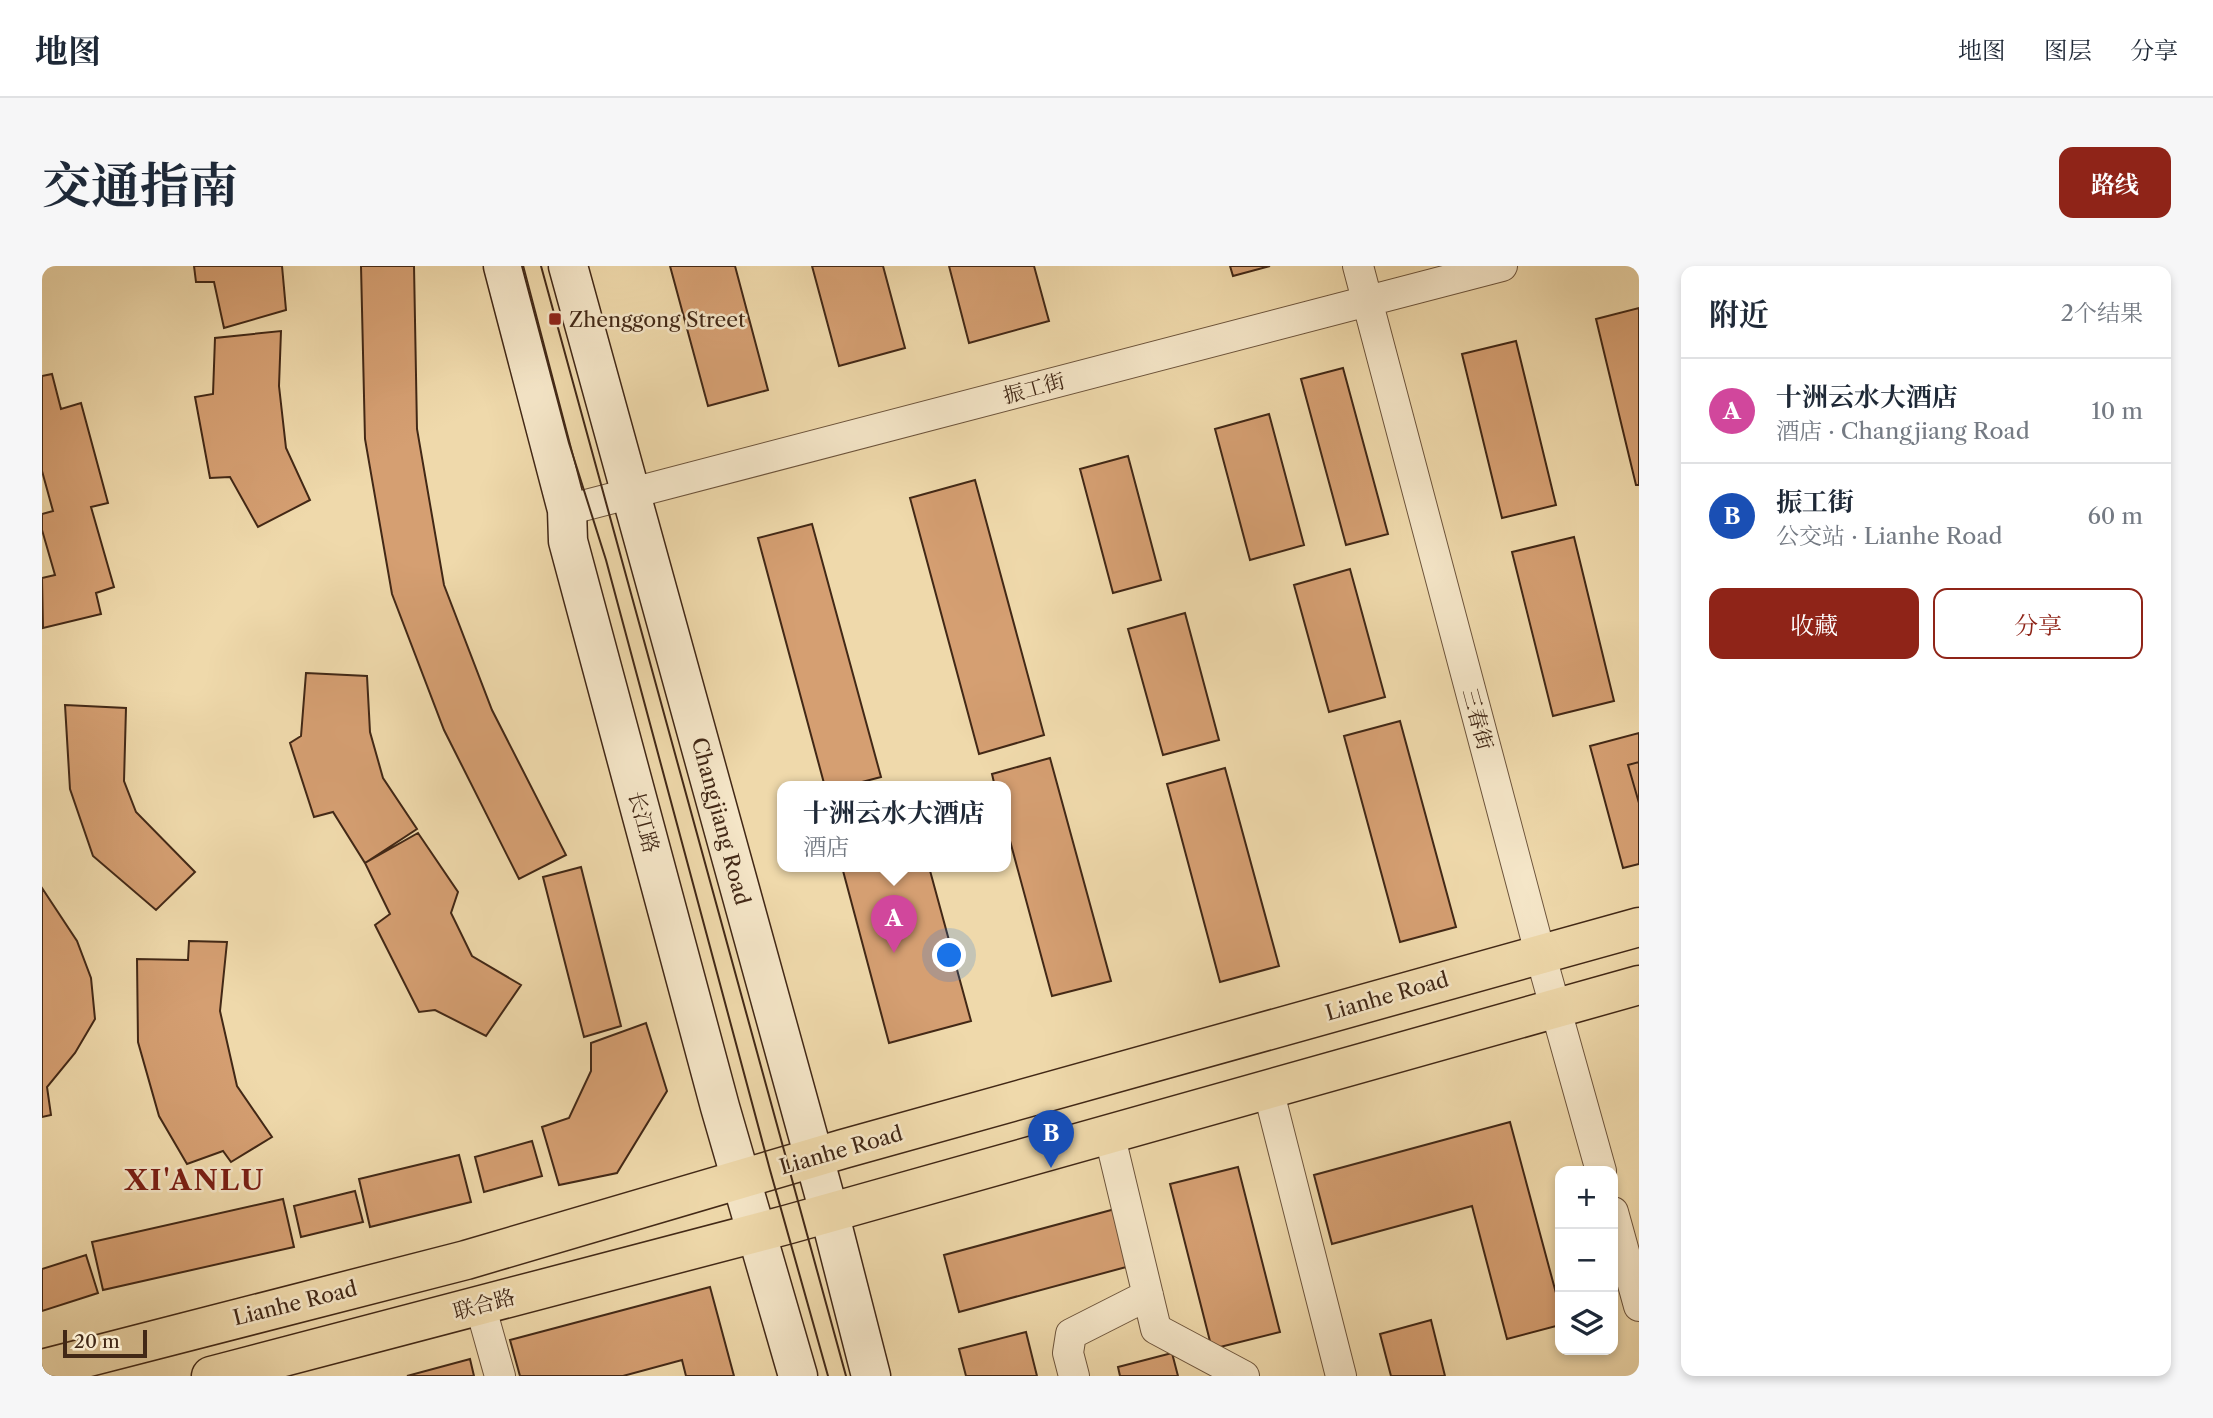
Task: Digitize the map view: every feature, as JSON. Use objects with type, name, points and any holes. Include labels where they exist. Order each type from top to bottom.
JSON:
[{"type":"main road","name":"长江路","points":[[503,266],[566,510],[568,541],[797,1376]]},
{"type":"main road","name":"Changjiang Road","points":[[568,266],[871,1376]]},
{"type":"main road","name":"Lianhe Road","points":[[42,1369],[467,1260],[813,1158],[1540,953],[1639,928]]},
{"type":"main road","points":[[757,1232],[1639,985]]},
{"type":"main road","name":"联合路","points":[[221,1375],[757,1232]]},
{"type":"street","name":"三春街","points":[[1358,266],[1540,953],[1600,1166]]},
{"type":"street","name":"振工街","points":[[566,510],[1502,266]]},
{"type":"street","points":[[1268,1089],[1341,1376]]},
{"type":"street","points":[[1109,1133],[1156,1329],[1244,1376]]},
{"type":"street","points":[[1618,1229],[1639,1306]]},
{"type":"street","points":[[1074,1376],[1068,1353],[1071,1334],[1148,1295]]},
{"type":"street","points":[[480,1305],[500,1376]]},
{"type":"building","points":[[194,266],[282,266],[286,310],[224,328],[214,282],[196,282]]},
{"type":"building","points":[[361,266],[414,266],[417,429],[444,585],[492,710],[566,855],[519,879],[444,730],[392,594],[365,439]]},
{"type":"building","points":[[670,266],[735,266],[768,390],[708,406]]},
{"type":"building","points":[[812,266],[883,266],[905,348],[839,366]]},
{"type":"building","points":[[949,266],[1034,266],[1049,321],[969,343]]},
{"type":"building","points":[[1230,266],[1270,266],[1233,276]]},
{"type":"building","points":[[1639,308],[1639,485],[1636,485],[1596,319]]},
{"type":"building","points":[[281,331],[279,386],[286,448],[310,500],[258,527],[230,477],[210,478],[195,397],[213,394],[215,338]]},
{"type":"building","points":[[1516,341],[1556,505],[1502,518],[1462,354]]},
{"type":"building","points":[[1343,368],[1388,534],[1346,545],[1301,379]]},
{"type":"building","points":[[52,374],[61,409],[81,403],[108,503],[91,507],[114,587],[96,593],[101,614],[43,628],[42,578],[55,575],[42,530],[42,514],[53,511],[42,471],[42,376]]},
{"type":"building","points":[[1269,414],[1304,545],[1250,560],[1215,429]]},
{"type":"building","points":[[1128,456],[1161,580],[1113,593],[1080,469]]},
{"type":"building","points":[[975,480],[1044,735],[979,754],[910,498]]},
{"type":"building","points":[[812,524],[881,777],[866,781],[823,781],[758,538]]},
{"type":"building","points":[[1574,537],[1614,701],[1553,716],[1512,552]]},
{"type":"building","points":[[1350,569],[1385,697],[1329,712],[1294,585]]},
{"type":"building","points":[[1185,613],[1219,740],[1163,755],[1128,629]]},
{"type":"building","points":[[306,673],[367,676],[370,732],[383,778],[417,829],[365,863],[333,812],[314,817],[290,743],[301,736]]},
{"type":"building","points":[[65,705],[126,708],[124,781],[136,812],[195,872],[156,910],[93,856],[70,789]]},
{"type":"building","points":[[1400,721],[1456,927],[1400,942],[1344,736]]},
{"type":"building","points":[[1639,733],[1639,864],[1623,868],[1590,746]]},
{"type":"building","points":[[1050,758],[1111,981],[1052,996],[1011,844],[1011,781],[994,781],[992,774]]},
{"type":"building","points":[[1639,762],[1639,803],[1628,765]]},
{"type":"building","points":[[1225,768],[1279,966],[1220,982],[1167,784]]},
{"type":"building","points":[[418,833],[458,892],[451,913],[472,956],[521,985],[486,1036],[435,1010],[419,1012],[375,925],[390,914],[365,863]]},
{"type":"building","points":[[581,867],[621,1026],[584,1037],[543,877]]},
{"type":"building","points":[[843,872],[930,872],[971,1021],[889,1043]]},
{"type":"building","points":[[42,888],[77,941],[91,978],[95,1019],[75,1053],[47,1087],[51,1115],[42,1117]]},
{"type":"building","points":[[189,941],[227,942],[220,1011],[237,1086],[272,1137],[231,1162],[223,1151],[187,1164],[159,1116],[138,1042],[137,959],[188,960]]},
{"type":"building","points":[[646,1023],[667,1091],[617,1173],[559,1185],[542,1127],[569,1118],[591,1071],[591,1043]]},
{"type":"building","points":[[1510,1122],[1555,1289],[1555,1326],[1507,1339],[1472,1206],[1332,1244],[1314,1175]]},
{"type":"building","points":[[532,1141],[542,1176],[484,1192],[475,1157]]},
{"type":"building","points":[[459,1155],[471,1202],[370,1227],[359,1179]]},
{"type":"building","points":[[1238,1167],[1280,1332],[1212,1349],[1170,1184]]},
{"type":"building","points":[[355,1191],[363,1222],[301,1237],[294,1206]]},
{"type":"building","points":[[283,1199],[294,1247],[103,1290],[92,1242]]},
{"type":"building","points":[[1115,1209],[1130,1266],[959,1312],[944,1255]]},
{"type":"building","points":[[86,1255],[98,1293],[42,1311],[42,1269]]},
{"type":"building","points":[[710,1287],[734,1376],[686,1376],[682,1360],[623,1376],[520,1376],[510,1340]]},
{"type":"building","points":[[1431,1320],[1445,1376],[1391,1376],[1380,1334]]},
{"type":"building","points":[[1026,1332],[1037,1376],[966,1376],[959,1349]]},
{"type":"building","points":[[1172,1353],[1178,1376],[1120,1376],[1118,1367]]},
{"type":"building","points":[[470,1359],[474,1376],[407,1376]]},
{"type":"tram line","points":[[522,266],[569,443],[606,560],[828,1376]]},
{"type":"tram line","points":[[541,266],[846,1376]]},
{"type":"place","name":"Zhenggong Street","points":[[555,319]]},
{"type":"place","name":"十洲云水大酒店","points":[[894,953]]},
{"type":"place","name":"振工街","points":[[1051,1168]]},
{"type":"district","name":"XI'ANLU","points":[[195,1180]]}]
